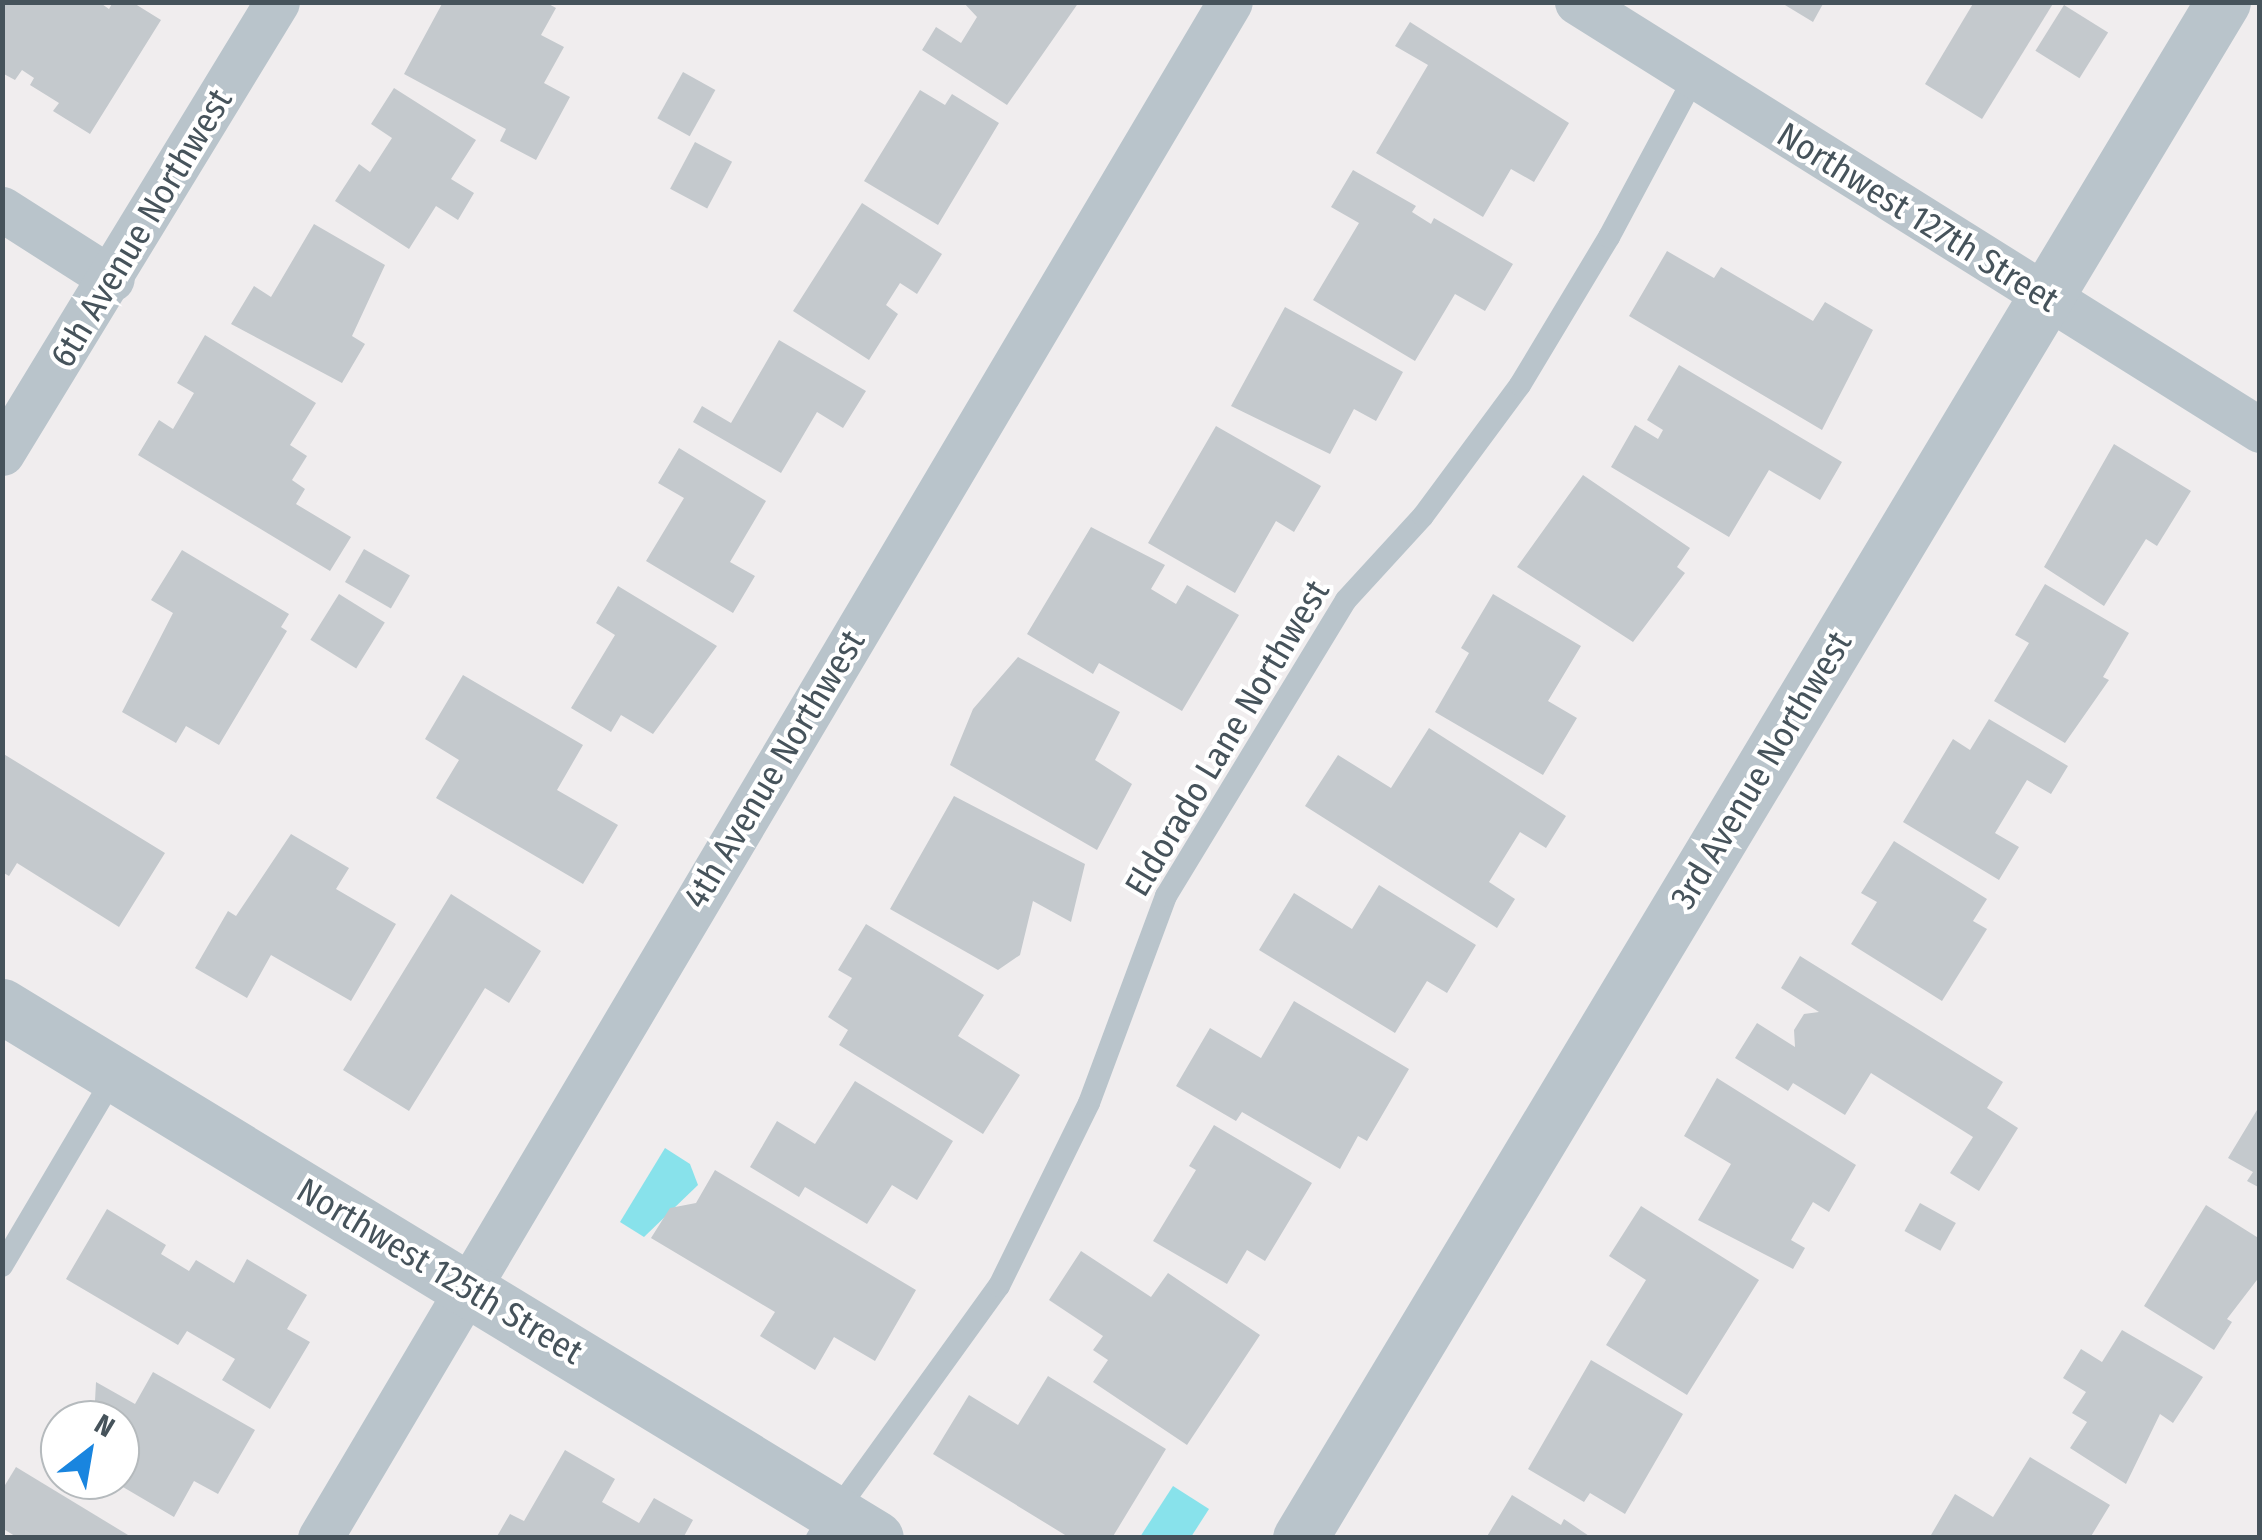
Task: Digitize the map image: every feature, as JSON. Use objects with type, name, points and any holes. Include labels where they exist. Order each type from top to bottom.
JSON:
[{"type":"street","name":"6th Avenue Northwest","points":[[2,453],[278,2]]},
{"type":"street","name":"4th Avenue Northwest","points":[[320,1538],[1230,2]]},
{"type":"street","name":"Northwest 127th Street","points":[[1577,2],[2260,430]]},
{"type":"street","name":"3rd Avenue Northwest","points":[[1300,1538],[2223,2]]},
{"type":"street","points":[[2,210],[112,279]]},
{"type":"street","name":"Northwest 125th Street","points":[[2,1006],[467,1286],[842,1529]]},
{"type":"lane","name":"Eldorado Lane Northwest","points":[[842,1529],[999,1286],[1089,1103],[1166,896],[1346,600],[1423,516],[1520,385],[1609,237],[1695,76]]},
{"type":"lane","points":[[2,1266],[116,1075]]},
{"type":"water","points":[[665,1148],[690,1164],[698,1185],[644,1237],[620,1222]]},
{"type":"water","points":[[1173,1486],[1209,1509],[1191,1537],[1140,1537]]},
{"type":"building","points":[[2,2],[99,2],[109,9],[113,2],[132,2],[161,20],[90,134],[53,111],[59,103],[30,85],[34,78],[22,70],[15,80],[2,73]]},
{"type":"building","points":[[443,2],[545,2],[556,8],[541,35],[564,47],[544,83],[570,97],[536,160],[500,141],[506,129],[404,74]]},
{"type":"building","points":[[963,2],[1079,2],[1007,105],[922,50],[936,27],[961,43],[977,17]]},
{"type":"building","points":[[1780,2],[1824,2],[1813,22]]},
{"type":"building","points":[[1974,2],[2054,2],[1982,119],[1925,84]]},
{"type":"building","points":[[2064,5],[2108,33],[2079,78],[2035,51]]},
{"type":"building","points":[[1410,22],[1569,123],[1534,182],[1511,169],[1483,217],[1376,153],[1428,65],[1395,46]]},
{"type":"building","points":[[683,72],[715,90],[690,136],[657,118]]},
{"type":"building","points":[[394,88],[476,140],[451,179],[474,193],[458,220],[436,206],[409,249],[335,201],[359,164],[370,172],[392,138],[371,124]]},
{"type":"building","points":[[920,90],[945,105],[952,94],[999,123],[938,225],[864,181]]},
{"type":"building","points":[[695,142],[732,162],[707,209],[670,189]]},
{"type":"building","points":[[1353,170],[1416,206],[1412,212],[1431,224],[1434,218],[1513,264],[1485,311],[1455,294],[1415,361],[1313,300],[1359,223],[1331,207]]},
{"type":"building","points":[[862,203],[942,254],[917,294],[900,283],[886,305],[898,314],[869,360],[793,311]]},
{"type":"building","points":[[314,224],[385,265],[352,336],[365,344],[342,383],[231,324],[254,286],[271,297]]},
{"type":"building","points":[[1667,251],[1714,278],[1721,267],[1813,321],[1825,302],[1873,330],[1822,430],[1629,316]]},
{"type":"building","points":[[1285,307],[1403,372],[1376,421],[1354,409],[1330,454],[1231,406]]},
{"type":"building","points":[[205,335],[316,403],[290,445],[307,456],[292,480],[305,489],[296,504],[351,537],[330,571],[138,455],[159,420],[173,429],[194,393],[177,383]]},
{"type":"building","points":[[779,340],[866,391],[843,428],[817,412],[781,473],[693,422],[702,406],[731,423]]},
{"type":"building","points":[[1679,365],[1842,462],[1820,500],[1769,470],[1729,537],[1611,467],[1635,425],[1658,439],[1663,430],[1647,420]]},
{"type":"building","points":[[1216,426],[1321,486],[1294,532],[1276,521],[1235,593],[1148,543]]},
{"type":"building","points":[[2114,444],[2191,491],[2157,546],[2146,539],[2104,606],[2044,567]]},
{"type":"building","points":[[679,448],[766,501],[730,562],[755,576],[733,613],[646,561],[684,498],[658,483]]},
{"type":"building","points":[[1583,475],[1690,548],[1677,567],[1685,573],[1633,642],[1517,567]]},
{"type":"building","points":[[1091,527],[1165,565],[1151,589],[1176,604],[1187,585],[1239,615],[1182,711],[1099,663],[1093,674],[1027,634]]},
{"type":"building","points":[[364,549],[410,576],[391,608],[345,582]]},
{"type":"building","points":[[182,550],[289,614],[281,627],[287,631],[219,745],[186,726],[176,743],[122,712],[173,613],[151,600]]},
{"type":"building","points":[[2045,584],[2129,633],[2103,677],[2109,680],[2065,743],[1994,701],[2029,643],[2015,635]]},
{"type":"building","points":[[618,586],[717,646],[653,734],[621,715],[611,732],[571,708],[615,635],[596,623]]},
{"type":"building","points":[[339,594],[385,623],[356,668],[310,640]]},
{"type":"building","points":[[1493,594],[1581,646],[1548,701],[1577,718],[1543,775],[1435,712],[1469,653],[1461,648]]},
{"type":"building","points":[[1018,657],[1120,712],[1095,760],[1132,784],[1097,850],[950,765],[973,709]]},
{"type":"building","points":[[463,675],[583,745],[557,790],[618,825],[583,884],[436,798],[459,760],[425,739]]},
{"type":"building","points":[[1989,719],[2068,766],[2051,794],[2027,780],[1995,833],[2019,847],[1999,880],[1903,822],[1953,739],[1970,750]]},
{"type":"building","points":[[1429,728],[1566,816],[1546,848],[1520,832],[1489,882],[1515,899],[1497,928],[1305,806],[1338,755],[1391,788]]},
{"type":"building","points":[[2,753],[165,853],[119,927],[17,863],[9,876],[2,872]]},
{"type":"building","points":[[954,796],[1085,864],[1071,922],[1033,901],[1020,955],[998,970],[890,909]]},
{"type":"building","points":[[291,834],[349,868],[336,889],[396,924],[351,1001],[271,955],[247,998],[195,968],[228,911],[236,916]]},
{"type":"building","points":[[1894,841],[1987,899],[1973,921],[1987,929],[1942,1001],[1851,944],[1877,902],[1861,893]]},
{"type":"building","points":[[1379,885],[1476,945],[1447,993],[1427,981],[1395,1033],[1259,950],[1294,893],[1352,929]]},
{"type":"building","points":[[451,894],[541,951],[509,1003],[485,988],[409,1111],[343,1070]]},
{"type":"building","points":[[866,924],[984,995],[958,1036],[1020,1075],[983,1134],[839,1045],[848,1030],[828,1017],[852,978],[838,970]]},
{"type":"building","points":[[1800,956],[2003,1082],[1987,1108],[2018,1128],[1979,1191],[1950,1173],[1973,1137],[1871,1073],[1845,1115],[1793,1083],[1788,1091],[1735,1058],[1757,1023],[1795,1047],[1794,1030],[1804,1014],[1819,1012],[1781,988]]},
{"type":"building","points":[[1294,1001],[1409,1069],[1367,1141],[1358,1136],[1340,1169],[1242,1112],[1236,1121],[1176,1086],[1210,1028],[1261,1058]]},
{"type":"building","points":[[1717,1078],[1856,1165],[1829,1212],[1813,1202],[1791,1240],[1805,1248],[1793,1269],[1698,1220],[1731,1164],[1684,1136]]},
{"type":"building","points":[[855,1081],[953,1141],[917,1200],[892,1185],[867,1224],[805,1187],[799,1197],[750,1167],[777,1121],[815,1144]]},
{"type":"building","points":[[2260,1105],[2260,1188],[2247,1181],[2253,1172],[2228,1158]]},
{"type":"building","points":[[1214,1125],[1312,1183],[1265,1261],[1247,1250],[1227,1284],[1153,1241],[1196,1170],[1189,1166]]},
{"type":"building","points":[[715,1170],[916,1290],[875,1361],[834,1337],[815,1370],[760,1336],[775,1312],[651,1238],[670,1208],[696,1203]]},
{"type":"building","points":[[1920,1203],[1956,1223],[1940,1251],[1904,1231]]},
{"type":"building","points":[[2206,1205],[2260,1239],[2260,1276],[2227,1319],[2232,1322],[2214,1350],[2144,1306]]},
{"type":"building","points":[[1641,1206],[1759,1280],[1687,1395],[1606,1345],[1646,1280],[1609,1256]]},
{"type":"building","points":[[107,1209],[166,1245],[161,1254],[189,1271],[196,1260],[234,1283],[247,1259],[307,1295],[287,1329],[310,1342],[270,1409],[222,1380],[235,1359],[187,1331],[178,1345],[66,1279]]},
{"type":"building","points":[[1081,1251],[1151,1297],[1168,1273],[1260,1335],[1187,1445],[1093,1382],[1108,1360],[1093,1350],[1103,1336],[1049,1300]]},
{"type":"building","points":[[2122,1330],[2203,1377],[2173,1423],[2160,1414],[2126,1484],[2070,1448],[2087,1422],[2072,1413],[2086,1392],[2063,1378],[2081,1349],[2102,1362]]},
{"type":"building","points":[[1591,1360],[1683,1414],[1625,1514],[1590,1493],[1584,1502],[1528,1469]]},
{"type":"building","points":[[153,1372],[255,1430],[218,1494],[194,1481],[174,1517],[140,1497],[137,1400]]},
{"type":"building","points":[[1048,1376],[1166,1449],[1112,1538],[1070,1538],[933,1454],[969,1395],[1018,1425]]},
{"type":"building","points":[[96,1382],[128,1400],[95,1400]]},
{"type":"building","points":[[565,1450],[615,1479],[602,1502],[639,1523],[654,1498],[693,1520],[683,1538],[496,1538],[510,1514],[524,1521]]},
{"type":"building","points":[[2030,1457],[2110,1505],[2090,1538],[1931,1535],[1955,1494],[1993,1517]]},
{"type":"building","points":[[16,1467],[40,1482],[40,1500],[70,1500],[133,1538],[18,1538],[2,1528],[2,1490]]},
{"type":"building","points":[[1512,1495],[1561,1525],[1564,1519],[1592,1538],[1486,1538]]}]
